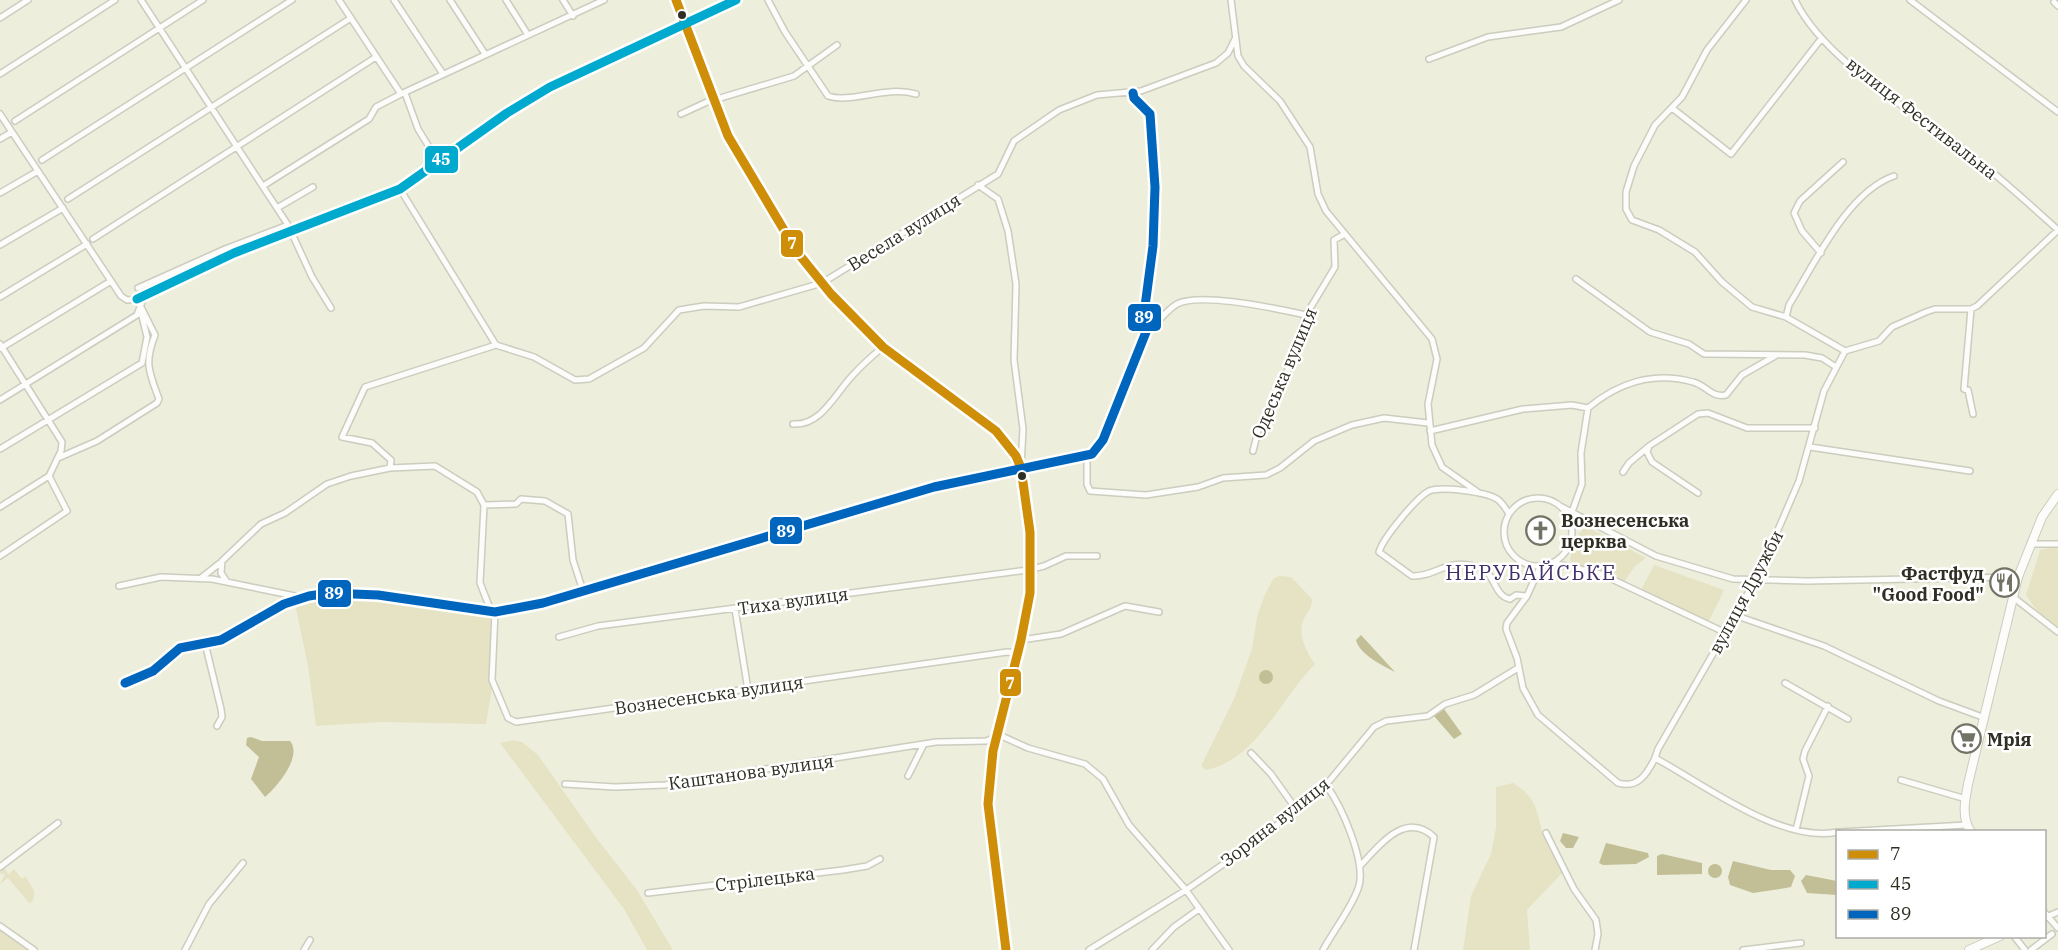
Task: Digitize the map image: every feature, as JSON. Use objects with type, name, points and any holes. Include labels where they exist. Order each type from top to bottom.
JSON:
[{"type":"street","points":[[0,18],[28,0]]},
{"type":"street","points":[[0,74],[115,0]]},
{"type":"street","points":[[141,0],[288,225],[312,277],[331,308]]},
{"type":"street","points":[[15,121],[203,0]]},
{"type":"street","points":[[42,160],[292,0]]},
{"type":"street","points":[[339,0],[403,94],[418,129],[439,164]]},
{"type":"street","points":[[394,0],[443,74]]},
{"type":"street","points":[[450,0],[485,54]]},
{"type":"street","points":[[506,0],[528,34]]},
{"type":"street","points":[[563,0],[573,16]]},
{"type":"street","points":[[263,186],[369,119],[376,107],[604,0]]},
{"type":"street","points":[[676,0],[713,101],[739,158],[797,252],[822,283],[883,347],[996,431],[1016,456],[1021,468]]},
{"type":"street","points":[[0,114],[121,296],[128,300],[136,299],[234,253],[291,233],[400,189],[439,164],[507,113],[550,87],[736,0]]},
{"type":"street","points":[[768,0],[823,92],[833,98],[891,91],[916,94]]},
{"type":"street","points":[[1230,0],[1238,56],[1244,66],[1280,101],[1310,147],[1321,203],[1343,235],[1436,346],[1437,369],[1431,382],[1428,423],[1430,431],[1443,467],[1479,493]]},
{"type":"street","points":[[1429,59],[1488,37],[1561,27],[1619,0]]},
{"type":"street","points":[[1746,0],[1707,50],[1682,98],[1655,125],[1634,166],[1626,192],[1625,202],[1632,220],[1659,230],[1695,252],[1722,282],[1752,307],[1786,317],[1845,351],[1879,342],[1892,327],[1926,312],[1935,309],[1971,309],[2058,230]]},
{"type":"street","name":"вулиця Фестивальна","points":[[1795,0],[1808,25],[1821,39],[1866,77],[2007,184],[2058,230]]},
{"type":"street","points":[[1910,0],[2058,112]]},
{"type":"street","points":[[68,199],[351,18]]},
{"type":"street","points":[[1235,39],[1228,53],[1238,56]]},
{"type":"street","points":[[1672,108],[1731,154],[1821,39]]},
{"type":"street","points":[[681,114],[713,101],[781,82],[808,68],[837,45]]},
{"type":"street","name":"Весела вулиця","points":[[496,345],[520,351],[575,380],[582,381],[644,348],[679,310],[685,307],[739,307],[822,283],[998,174],[1010,148],[1023,134],[1059,110],[1097,94],[1113,91],[1133,93],[1216,63],[1228,53]]},
{"type":"street","points":[[93,239],[376,57]]},
{"type":"street","points":[[125,683],[153,671],[180,648],[237,633],[284,604],[302,598],[348,592],[493,611],[543,603],[934,487],[1087,456],[1098,448],[1103,440],[1146,332],[1145,295],[1153,246],[1155,187],[1150,114],[1134,98],[1133,93]]},
{"type":"street","points":[[0,139],[12,132]]},
{"type":"street","points":[[1821,253],[1802,231],[1794,213],[1800,201],[1843,162]]},
{"type":"street","points":[[0,193],[38,171]]},
{"type":"street","points":[[1786,317],[1789,305],[1842,218],[1870,190],[1894,176]]},
{"type":"street","points":[[978,185],[998,199],[1014,261],[1016,284],[1014,360],[1023,429],[1021,468],[1030,532],[1028,570],[1030,593],[1018,653],[997,735],[988,804],[1006,950]]},
{"type":"street","points":[[277,208],[313,187]]},
{"type":"street","points":[[390,468],[392,460],[378,447],[342,437],[365,387],[496,345],[400,189]]},
{"type":"street","points":[[0,245],[63,208]]},
{"type":"street","points":[[138,288],[225,249],[288,225]]},
{"type":"street","name":"Одеська вулиця","points":[[1253,451],[1259,427],[1280,393],[1306,315],[1331,278],[1337,258],[1334,240],[1343,235]]},
{"type":"street","points":[[0,297],[87,244]]},
{"type":"street","points":[[1576,279],[1650,332],[1689,344],[1704,354],[1813,356],[1836,367]]},
{"type":"street","points":[[0,507],[49,476],[58,458],[62,442],[1,347],[111,281]]},
{"type":"street","points":[[0,400],[141,312],[146,293]]},
{"type":"street","points":[[0,449],[142,363],[147,337],[136,299]]},
{"type":"street","points":[[1146,332],[1180,303],[1202,300],[1234,302],[1306,315]]},
{"type":"street","points":[[1971,309],[1964,389],[1968,390],[1973,414]]},
{"type":"street","points":[[58,458],[97,441],[158,403],[159,399],[152,382],[147,359],[155,335],[141,312]]},
{"type":"street","points":[[793,424],[804,425],[811,421],[833,401],[851,376],[883,347]]},
{"type":"street","name":"вулиця Дружби","points":[[1540,567],[1506,627],[1528,700],[1538,715],[1610,779],[1625,785],[1633,784],[1645,777],[1724,632],[1759,574],[1781,527],[1810,447],[1824,391],[1845,351]]},
{"type":"street","points":[[1572,512],[1582,484],[1581,453],[1588,408],[1599,398],[1641,378],[1693,382],[1719,397],[1726,395],[1742,375],[1775,356]]},
{"type":"street","points":[[1430,431],[1523,409],[1572,405],[1588,408]]},
{"type":"street","points":[[1623,472],[1629,463],[1650,446],[1702,412],[1747,428],[1815,428]]},
{"type":"street","points":[[1087,456],[1087,484],[1090,491],[1146,495],[1198,487],[1223,478],[1253,476],[1280,468],[1314,441],[1352,424],[1384,418],[1428,423]]},
{"type":"street","points":[[1650,446],[1647,452],[1652,462],[1698,493]]},
{"type":"street","points":[[1810,447],[1970,471]]},
{"type":"street","points":[[200,579],[261,524],[285,513],[327,484],[351,476],[390,468],[435,466],[469,485],[477,492],[484,505],[480,583],[493,611]]},
{"type":"street","points":[[0,556],[67,511],[49,476]]},
{"type":"street","points":[[1509,514],[1498,500],[1479,493],[1440,488],[1426,493],[1408,509],[1379,552],[1412,576],[1427,574],[1449,565],[1479,567],[1493,578],[1499,593],[1510,599],[1524,597]]},
{"type":"street","points":[[1904,830],[1968,828],[1966,799],[2018,577],[2029,544],[2042,517],[2058,494]]},
{"type":"street","points":[[1560,506],[1570,520],[1572,534],[1568,550],[1553,563],[1540,567],[1522,563],[1508,549],[1504,533],[1509,514],[1519,504],[1533,498],[1551,500],[1656,556],[1733,579],[1753,581],[2018,577]]},
{"type":"street","points":[[484,505],[516,504],[521,499],[536,500],[563,509],[570,520],[570,544],[583,591]]},
{"type":"street","points":[[2029,544],[2058,544]]},
{"type":"street","name":"Тиха вулиця","points":[[559,637],[598,626],[1028,570],[1066,556],[1097,556]]},
{"type":"street","points":[[222,561],[221,573],[227,582]]},
{"type":"street","points":[[1553,563],[1601,574],[1724,632]]},
{"type":"street","points":[[119,586],[161,577],[200,579],[227,582],[302,598]]},
{"type":"street","points":[[2013,597],[2058,632]]},
{"type":"street","points":[[1510,599],[1512,606],[1519,607]]},
{"type":"street","points":[[1021,640],[1061,634],[1125,606],[1159,612]]},
{"type":"street","points":[[735,609],[748,690]]},
{"type":"street","name":"Вознесенська вулиця","points":[[493,611],[492,680],[511,721],[748,690],[1007,652],[1018,653]]},
{"type":"street","points":[[1734,615],[1824,646],[1939,701],[1985,718]]},
{"type":"street","points":[[205,643],[221,709],[222,717],[218,726]]},
{"type":"street","name":"Зоряна вулиця","points":[[1089,950],[1186,890],[1261,838],[1326,785],[1374,727],[1386,721],[1428,716],[1445,704],[1474,695],[1518,668]]},
{"type":"street","points":[[1785,683],[1848,719]]},
{"type":"street","points":[[1796,830],[1809,776],[1803,759],[1828,706]]},
{"type":"street","points":[[997,735],[1028,748],[1084,764],[1109,785],[1119,809],[1140,840],[1186,890],[1229,950]]},
{"type":"street","name":"Каштанова вулиця","points":[[565,784],[615,787],[664,784],[936,742],[986,741],[997,735]]},
{"type":"street","points":[[908,776],[920,748],[927,744]]},
{"type":"street","points":[[1251,753],[1271,774],[1296,809]]},
{"type":"street","points":[[1655,758],[1743,808],[1796,830],[1814,835],[1836,832]]},
{"type":"street","points":[[1901,780],[1966,799]]},
{"type":"street","points":[[1323,950],[1358,889],[1360,866],[1334,796],[1326,785]]},
{"type":"street","points":[[0,867],[58,823]]},
{"type":"street","points":[[1360,866],[1379,846],[1406,827],[1416,827],[1434,837],[1414,950]]},
{"type":"street","points":[[1546,833],[1574,889],[1599,926],[1595,950]]},
{"type":"street","name":"Стрілецька","points":[[648,893],[843,870],[867,866],[880,859]]},
{"type":"street","points":[[185,950],[209,904],[243,863]]},
{"type":"street","points":[[1152,950],[1174,927],[1199,909]]},
{"type":"street","points":[[2031,950],[2058,928],[2046,916],[2058,912]]},
{"type":"street","points":[[0,926],[34,950]]},
{"type":"street","points":[[2052,934],[2058,939]]},
{"type":"street","points":[[1969,950],[1996,938]]},
{"type":"street","points":[[2016,938],[2025,950]]},
{"type":"street","points":[[304,950],[310,940]]},
{"type":"street","points":[[1743,950],[1801,944]]},
{"type":"shaded area","points":[[1585,528],[1646,558],[1635,566],[1624,582],[1573,565],[1570,560],[1573,547],[1576,538]]},
{"type":"shaded area","points":[[2058,546],[2058,629],[2037,611],[2026,595],[2040,550]]},
{"type":"shaded area","points":[[1654,565],[1724,590],[1708,623],[1640,592]]},
{"type":"shaded area","points":[[1279,576],[1291,577],[1312,599],[1303,621],[1302,638],[1315,664],[1254,741],[1224,764],[1206,770],[1201,766],[1234,699],[1252,649],[1257,617],[1264,597],[1273,579]]},
{"type":"shaded area","points":[[367,596],[496,616],[491,694],[486,724],[381,722],[316,726],[308,666],[295,604],[322,597]]},
{"type":"shaded area","points":[[1361,635],[1395,672],[1372,659],[1362,650],[1356,640]]},
{"type":"shaded area","points":[[1263,670],[1269,670],[1273,677],[1269,684],[1263,684],[1259,680],[1259,674]]},
{"type":"shaded area","points":[[1444,709],[1462,734],[1454,739],[1434,716]]},
{"type":"shaded area","points":[[247,738],[262,741],[290,741],[293,747],[291,763],[287,771],[265,797],[251,779],[259,757],[246,745]]},
{"type":"shaded area","points":[[513,740],[522,742],[538,755],[597,839],[637,890],[673,950],[647,950],[624,909],[500,743]]},
{"type":"shaded area","points":[[1513,783],[1531,799],[1545,839],[1563,872],[1527,910],[1530,950],[1463,950],[1471,896],[1491,854],[1496,828],[1496,787]]},
{"type":"shaded area","points":[[1563,833],[1579,837],[1573,848],[1566,848],[1560,841]]},
{"type":"shaded area","points":[[1606,843],[1648,853],[1649,857],[1636,864],[1603,865],[1599,863]]},
{"type":"shaded area","points":[[1662,854],[1702,863],[1702,874],[1657,875],[1657,856]]},
{"type":"shaded area","points":[[1733,861],[1771,870],[1790,870],[1795,876],[1791,887],[1753,893],[1730,885],[1728,877]]},
{"type":"shaded area","points":[[1715,864],[1720,866],[1722,871],[1720,876],[1715,878],[1710,876],[1708,871],[1710,866]]},
{"type":"shaded area","points":[[3,867],[9,874],[14,869],[22,879],[26,876],[34,893],[30,904],[8,878],[0,884],[5,874],[0,874]]},
{"type":"shaded area","points":[[1806,875],[1836,881],[1836,895],[1807,893],[1801,881]]},
{"type":"shaded area","points":[[0,929],[31,950],[0,950]]},
{"type":"transit line","name":"7","points":[[676,0],[728,136],[797,252],[831,294],[883,347],[996,431],[1016,456],[1021,468],[1030,532],[1030,593],[1021,640],[993,751],[988,804],[1006,950]]},
{"type":"transit line","name":"45","points":[[137,299],[234,253],[400,189],[507,113],[550,87],[736,0]]},
{"type":"transit line","name":"89","points":[[125,683],[153,671],[180,648],[221,640],[284,604],[309,596],[329,593],[378,595],[495,612],[543,603],[934,487],[1092,454],[1103,440],[1146,332],[1144,314],[1153,246],[1155,187],[1150,114],[1134,98],[1133,93]]},
{"type":"place","name":"Вознесенська церква","points":[[1540,530]]},
{"type":"place","name":"Фастфуд \"Good Food\"","points":[[2005,583]]},
{"type":"place","name":"Мрія","points":[[1966,739]]},
{"type":"district","name":"НЕРУБАЙСЬКЕ","points":[[1531,572]]}]
